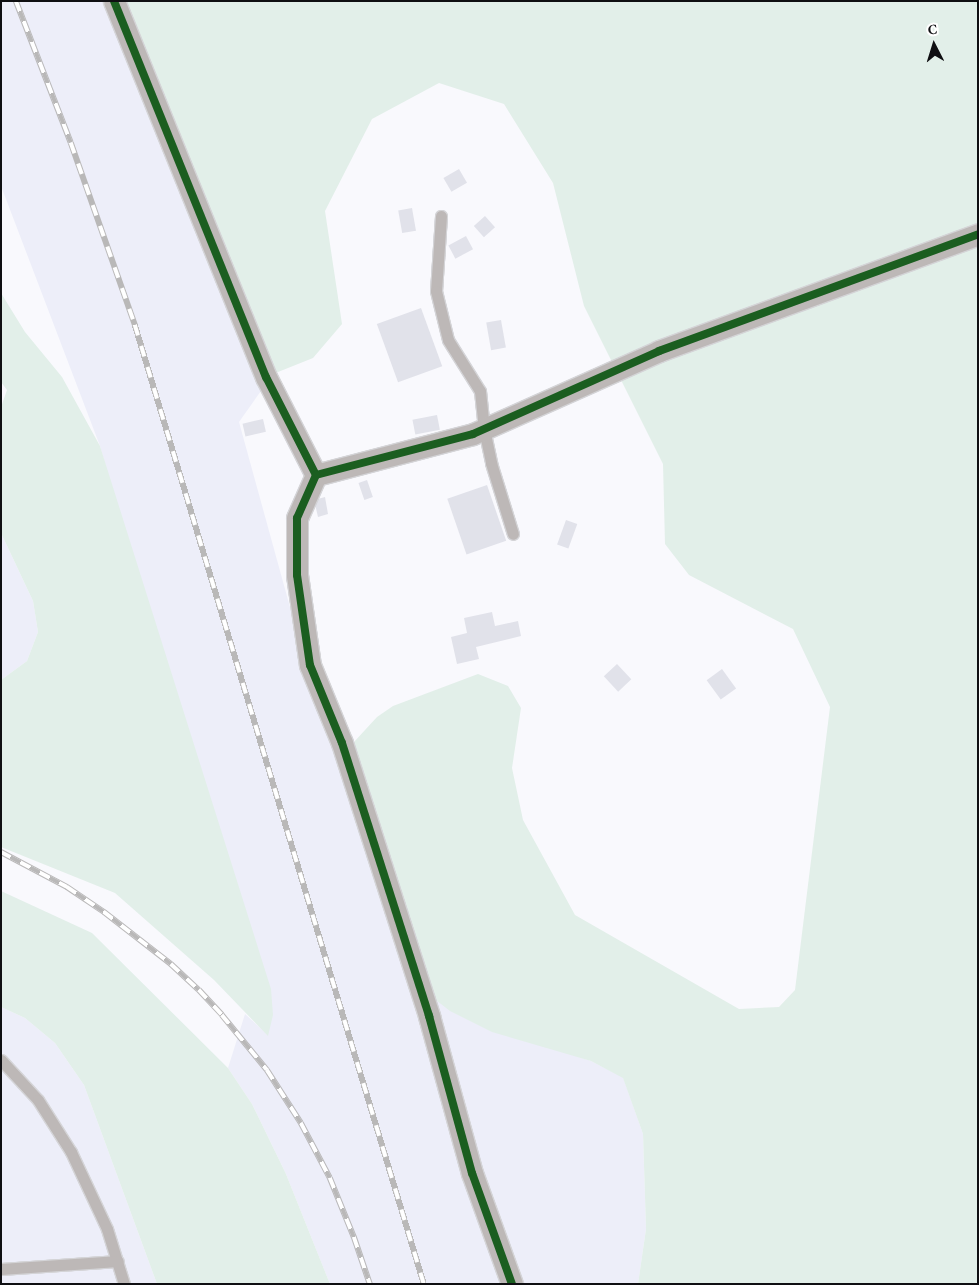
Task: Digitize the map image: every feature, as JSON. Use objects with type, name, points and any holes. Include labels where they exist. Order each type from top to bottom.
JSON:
[{"type":"street","points":[[114,1],[266,377],[316,475]]},
{"type":"street","points":[[316,475],[484,429],[660,351],[978,234]]},
{"type":"street","points":[[316,475],[297,518],[297,575],[310,665],[348,761],[429,1016],[472,1173],[512,1284]]},
{"type":"lane","points":[[441,216],[436,291],[448,340],[480,391],[484,429],[491,464],[514,534]]},
{"type":"lane","points":[[1,1060],[38,1100],[72,1152],[90,1190],[118,1261],[124,1284]]},
{"type":"lane","points":[[1,1269],[118,1261]]},
{"type":"shaded area","points":[[1,1],[124,1],[273,374],[239,422],[323,727],[556,1049],[591,1061],[623,1077],[643,1134],[646,1229],[638,1284],[330,1284],[286,1174],[252,1104],[228,1068],[245,1014],[268,1035],[100,446],[1,186]]},
{"type":"shaded area","points":[[124,1],[978,1],[978,1284],[638,1284],[646,1229],[643,1134],[623,1078],[591,1061],[492,1032],[450,1011],[423,990],[342,755],[377,717],[393,706],[478,674],[508,686],[521,708],[512,768],[523,820],[575,915],[739,1009],[779,1007],[795,990],[830,707],[793,629],[689,575],[665,544],[663,464],[584,306],[553,183],[504,104],[439,83],[372,119],[325,211],[342,324],[313,358],[273,374]]},
{"type":"shaded area","points":[[1,293],[25,332],[62,377],[100,446],[271,989],[273,1015],[268,1036],[214,980],[115,893],[1,847],[1,680],[27,661],[38,632],[33,601],[1,533],[1,407],[7,390],[1,382]]},
{"type":"shaded area","points":[[1,533],[33,601],[38,632],[27,661],[1,680]]},
{"type":"shaded area","points":[[1,891],[92,933],[228,1068],[252,1104],[286,1174],[330,1284],[157,1284],[84,1085],[55,1043],[25,1018],[1,1007]]},
{"type":"shaded area","points":[[1,1007],[25,1018],[55,1043],[84,1085],[157,1284],[1,1284]]},
{"type":"building","points":[[459,169],[467,183],[451,192],[443,178]]},
{"type":"building","points":[[412,208],[416,231],[402,233],[398,210]]},
{"type":"building","points":[[485,216],[495,227],[484,237],[474,226]]},
{"type":"building","points":[[466,236],[473,249],[455,259],[448,245]]},
{"type":"building","points":[[421,308],[442,366],[398,382],[377,324]]},
{"type":"building","points":[[501,320],[506,348],[491,350],[486,323]]},
{"type":"building","points":[[437,415],[440,430],[415,434],[412,420]]},
{"type":"building","points":[[263,419],[266,432],[245,436],[243,424]]},
{"type":"building","points":[[367,480],[373,497],[364,500],[358,483]]},
{"type":"building","points":[[487,485],[506,541],[466,554],[447,499]]},
{"type":"building","points":[[325,497],[328,514],[318,517],[314,500]]},
{"type":"building","points":[[566,520],[577,524],[568,549],[557,544]]},
{"type":"building","points":[[492,612],[495,626],[518,621],[521,636],[476,647],[479,659],[457,664],[451,637],[467,633],[464,618]]},
{"type":"building","points":[[617,664],[631,679],[618,692],[604,676]]},
{"type":"building","points":[[722,669],[736,688],[721,700],[707,680]]},
{"type":"railway","points":[[16,1],[71,143],[135,325],[424,1284]]},
{"type":"railway","points":[[1,852],[67,887],[104,912],[171,964],[222,1015],[267,1070],[301,1123],[330,1178],[354,1237],[370,1284]]},
{"type":"cycle path","points":[[114,1],[266,377],[316,475],[473,434],[659,351],[978,234]]},
{"type":"cycle path","points":[[316,475],[297,518],[297,575],[310,665],[342,743],[429,1016],[472,1173],[512,1284]]}]
